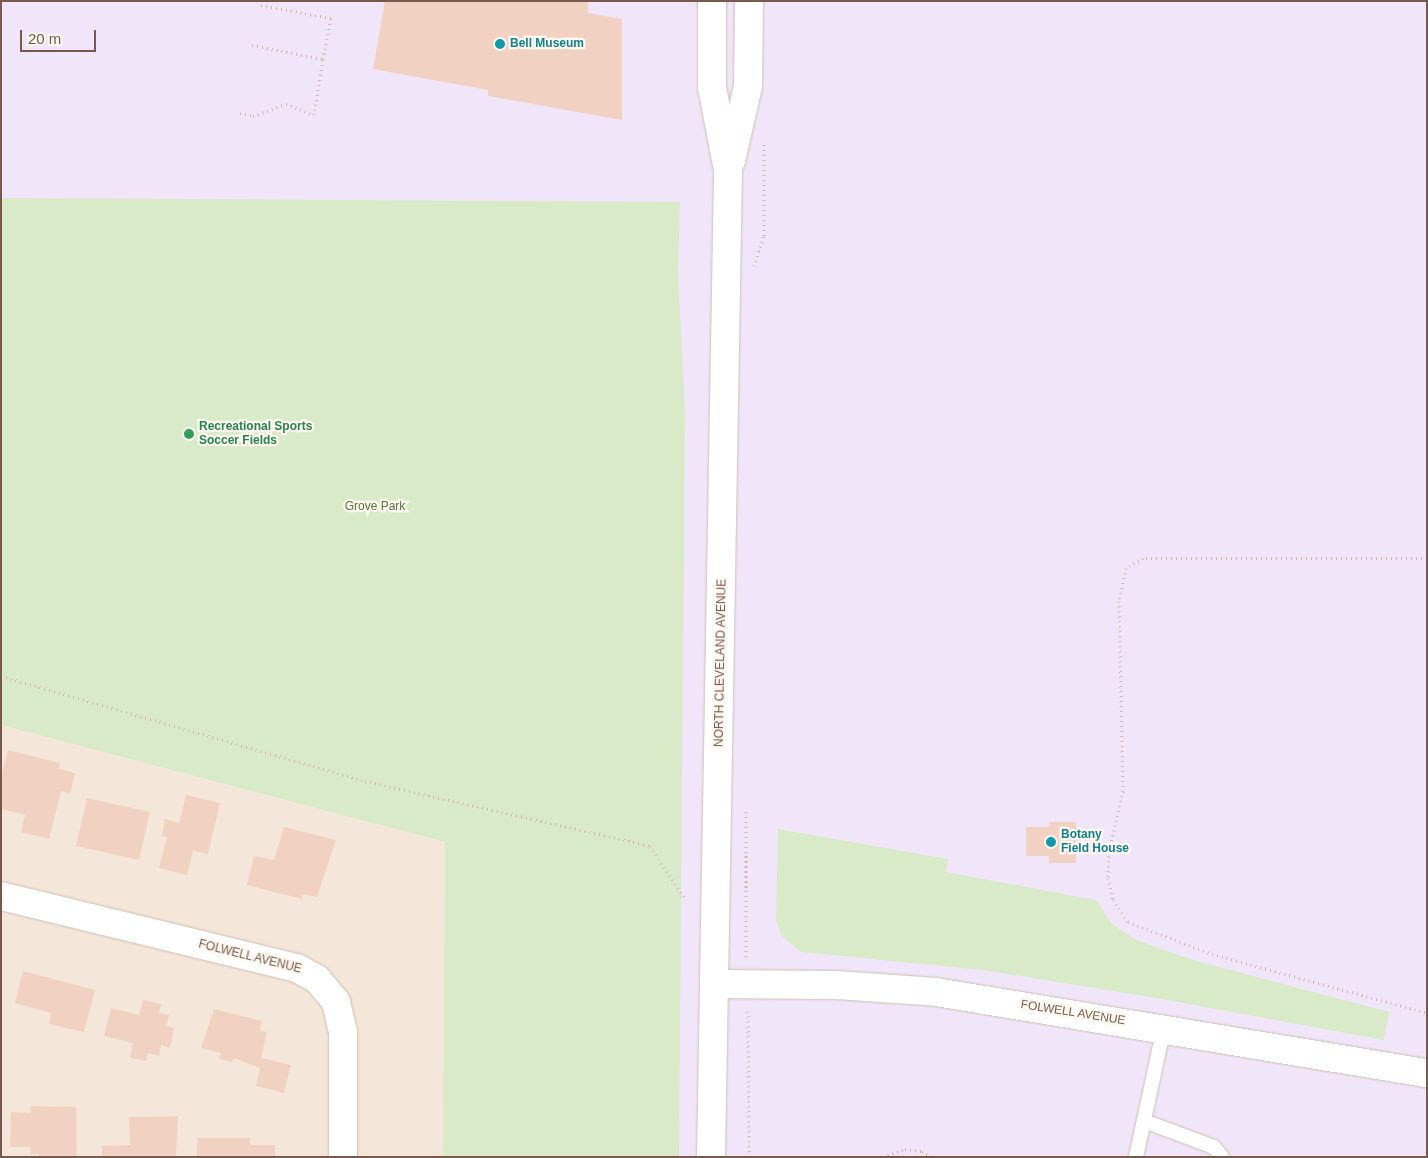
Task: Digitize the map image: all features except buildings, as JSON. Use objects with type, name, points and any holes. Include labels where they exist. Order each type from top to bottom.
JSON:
[{"type":"main road","name":"NORTH CLEVELAND AVENUE","points":[[711,1157],[728,170],[712,87],[712,1]]},
{"type":"main road","name":"NORTH CLEVELAND AVENUE","points":[[728,170],[748,86],[749,1]]},
{"type":"main road","name":"FOLWELL AVENUE","points":[[1,896],[297,968],[317,979],[336,1002],[343,1032],[343,1157]]},
{"type":"main road","name":"FOLWELL AVENUE","points":[[715,984],[837,985],[936,992],[1164,1028],[1427,1073]]},
{"type":"lane","points":[[1136,1157],[1164,1028]]},
{"type":"lane","points":[[1144,1121],[1214,1146],[1222,1157]]},
{"type":"path","points":[[240,113],[253,116],[286,104],[314,115],[331,18],[259,5]]},
{"type":"path","points":[[252,45],[323,59]]},
{"type":"path","points":[[1427,558],[1143,558],[1126,568],[1120,601],[1123,791],[1109,851],[1108,878],[1113,900],[1128,922],[1212,954],[1427,1013]]},
{"type":"path","points":[[1,676],[365,781],[650,846],[685,899]]},
{"type":"path","points":[[748,1009],[749,1157]]},
{"type":"path","points":[[884,1157],[905,1150],[922,1151],[932,1157]]},
{"type":"shaded area","points":[[1,1],[1427,1],[1427,1157],[443,1157],[445,842],[1,725]]},
{"type":"shaded area","points":[[1,725],[445,842],[443,1157],[1,1157]]},
{"type":"green space","name":"Grove Park","points":[[1,198],[680,202],[678,274],[685,411],[679,1157],[443,1157],[445,842],[1,725]]},
{"type":"green space","points":[[778,829],[948,859],[946,872],[1096,900],[1112,924],[1136,940],[1193,960],[1389,1012],[1384,1040],[1156,998],[983,970],[801,952],[782,936],[776,920]]},
{"type":"place","name":"Bell Museum","points":[[500,44]]},
{"type":"place","name":"Recreational Sports Soccer Fields","points":[[189,434]]},
{"type":"place","name":"Botany Field House","points":[[1051,842]]}]
